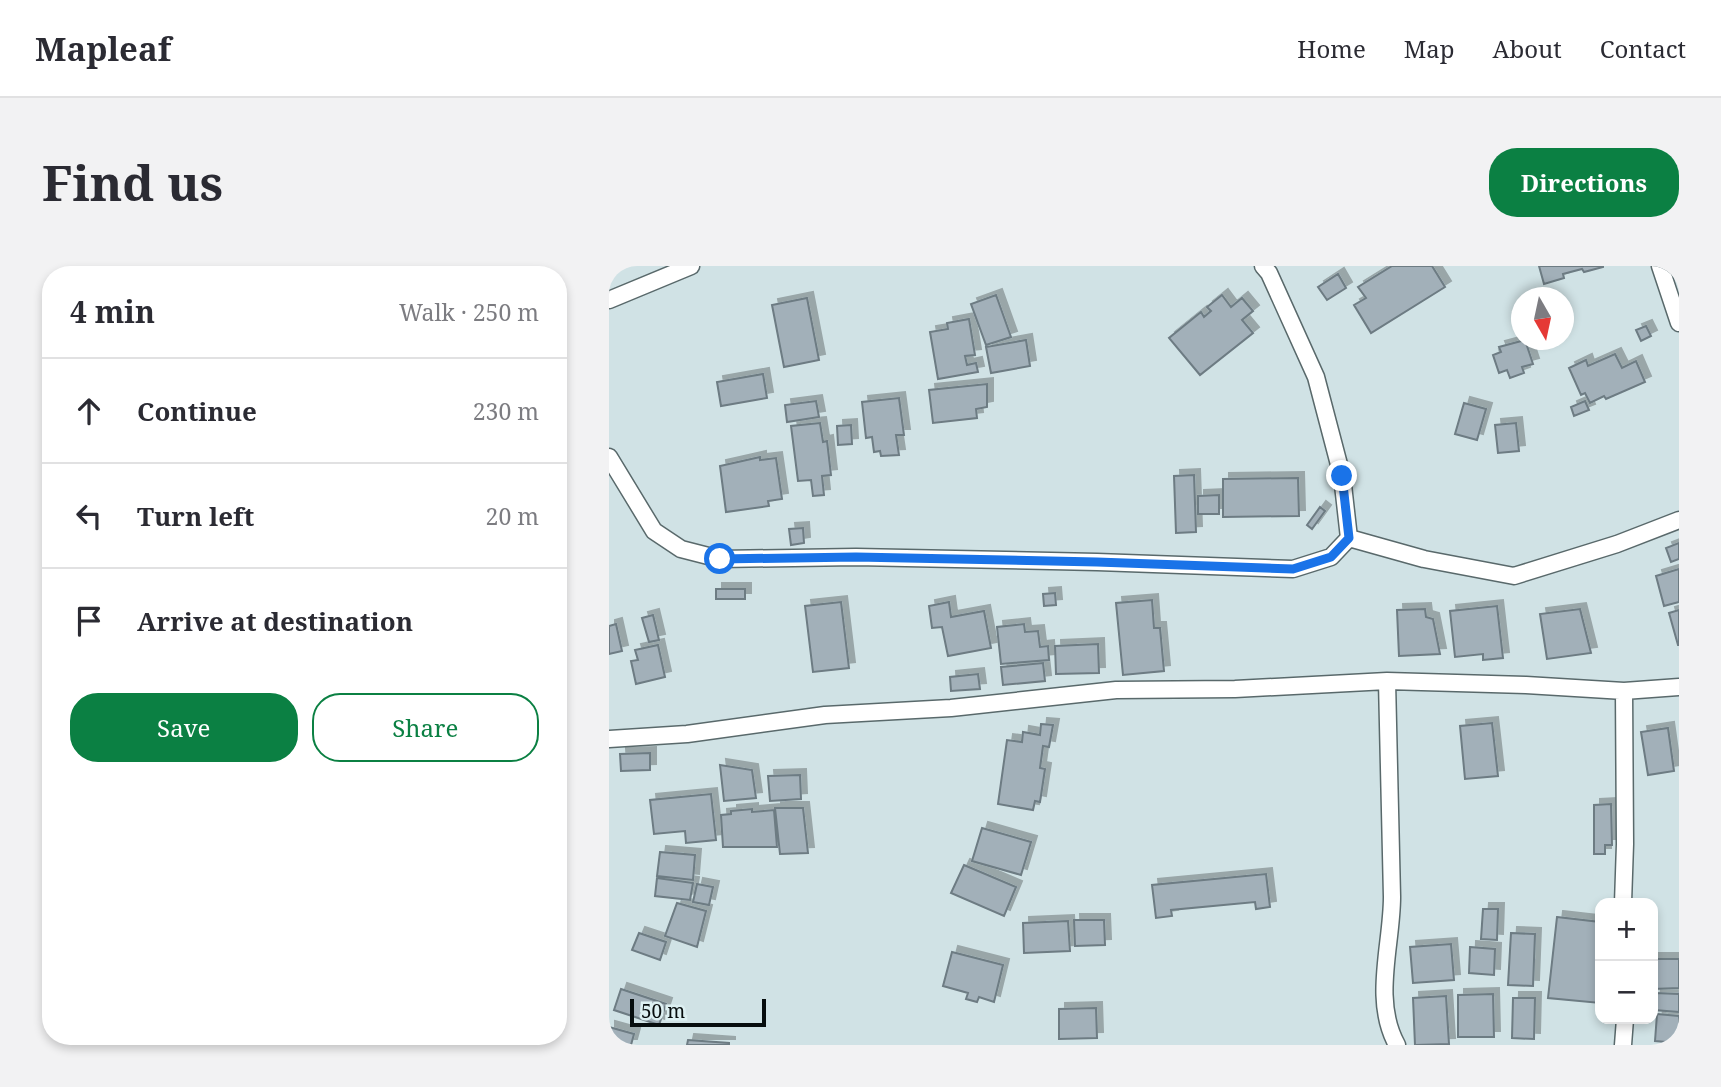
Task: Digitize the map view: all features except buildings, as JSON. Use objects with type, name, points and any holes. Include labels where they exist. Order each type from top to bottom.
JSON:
[{"type":"street","points":[[609,299],[691,266]]},
{"type":"street","points":[[609,457],[654,531],[681,549],[720,559],[856,557],[1293,569],[1331,557],[1349,538],[1342,476],[1316,377],[1269,273],[1263,266]]},
{"type":"street","points":[[1660,266],[1676,305],[1679,323]]},
{"type":"street","points":[[1349,538],[1424,559],[1514,576],[1618,544],[1679,520]]},
{"type":"street","points":[[1387,681],[1392,900],[1384,988],[1389,1031],[1397,1045]]},
{"type":"street","points":[[609,739],[687,734],[825,715],[951,708],[1116,690],[1235,689],[1387,681],[1624,691],[1679,687]]},
{"type":"street","points":[[1623,898],[1624,691]]},
{"type":"street","points":[[1623,1045],[1625,1024]]},
{"type":"route","points":[[720,559],[856,557],[1293,569],[1331,557],[1349,538],[1342,476]]}]
